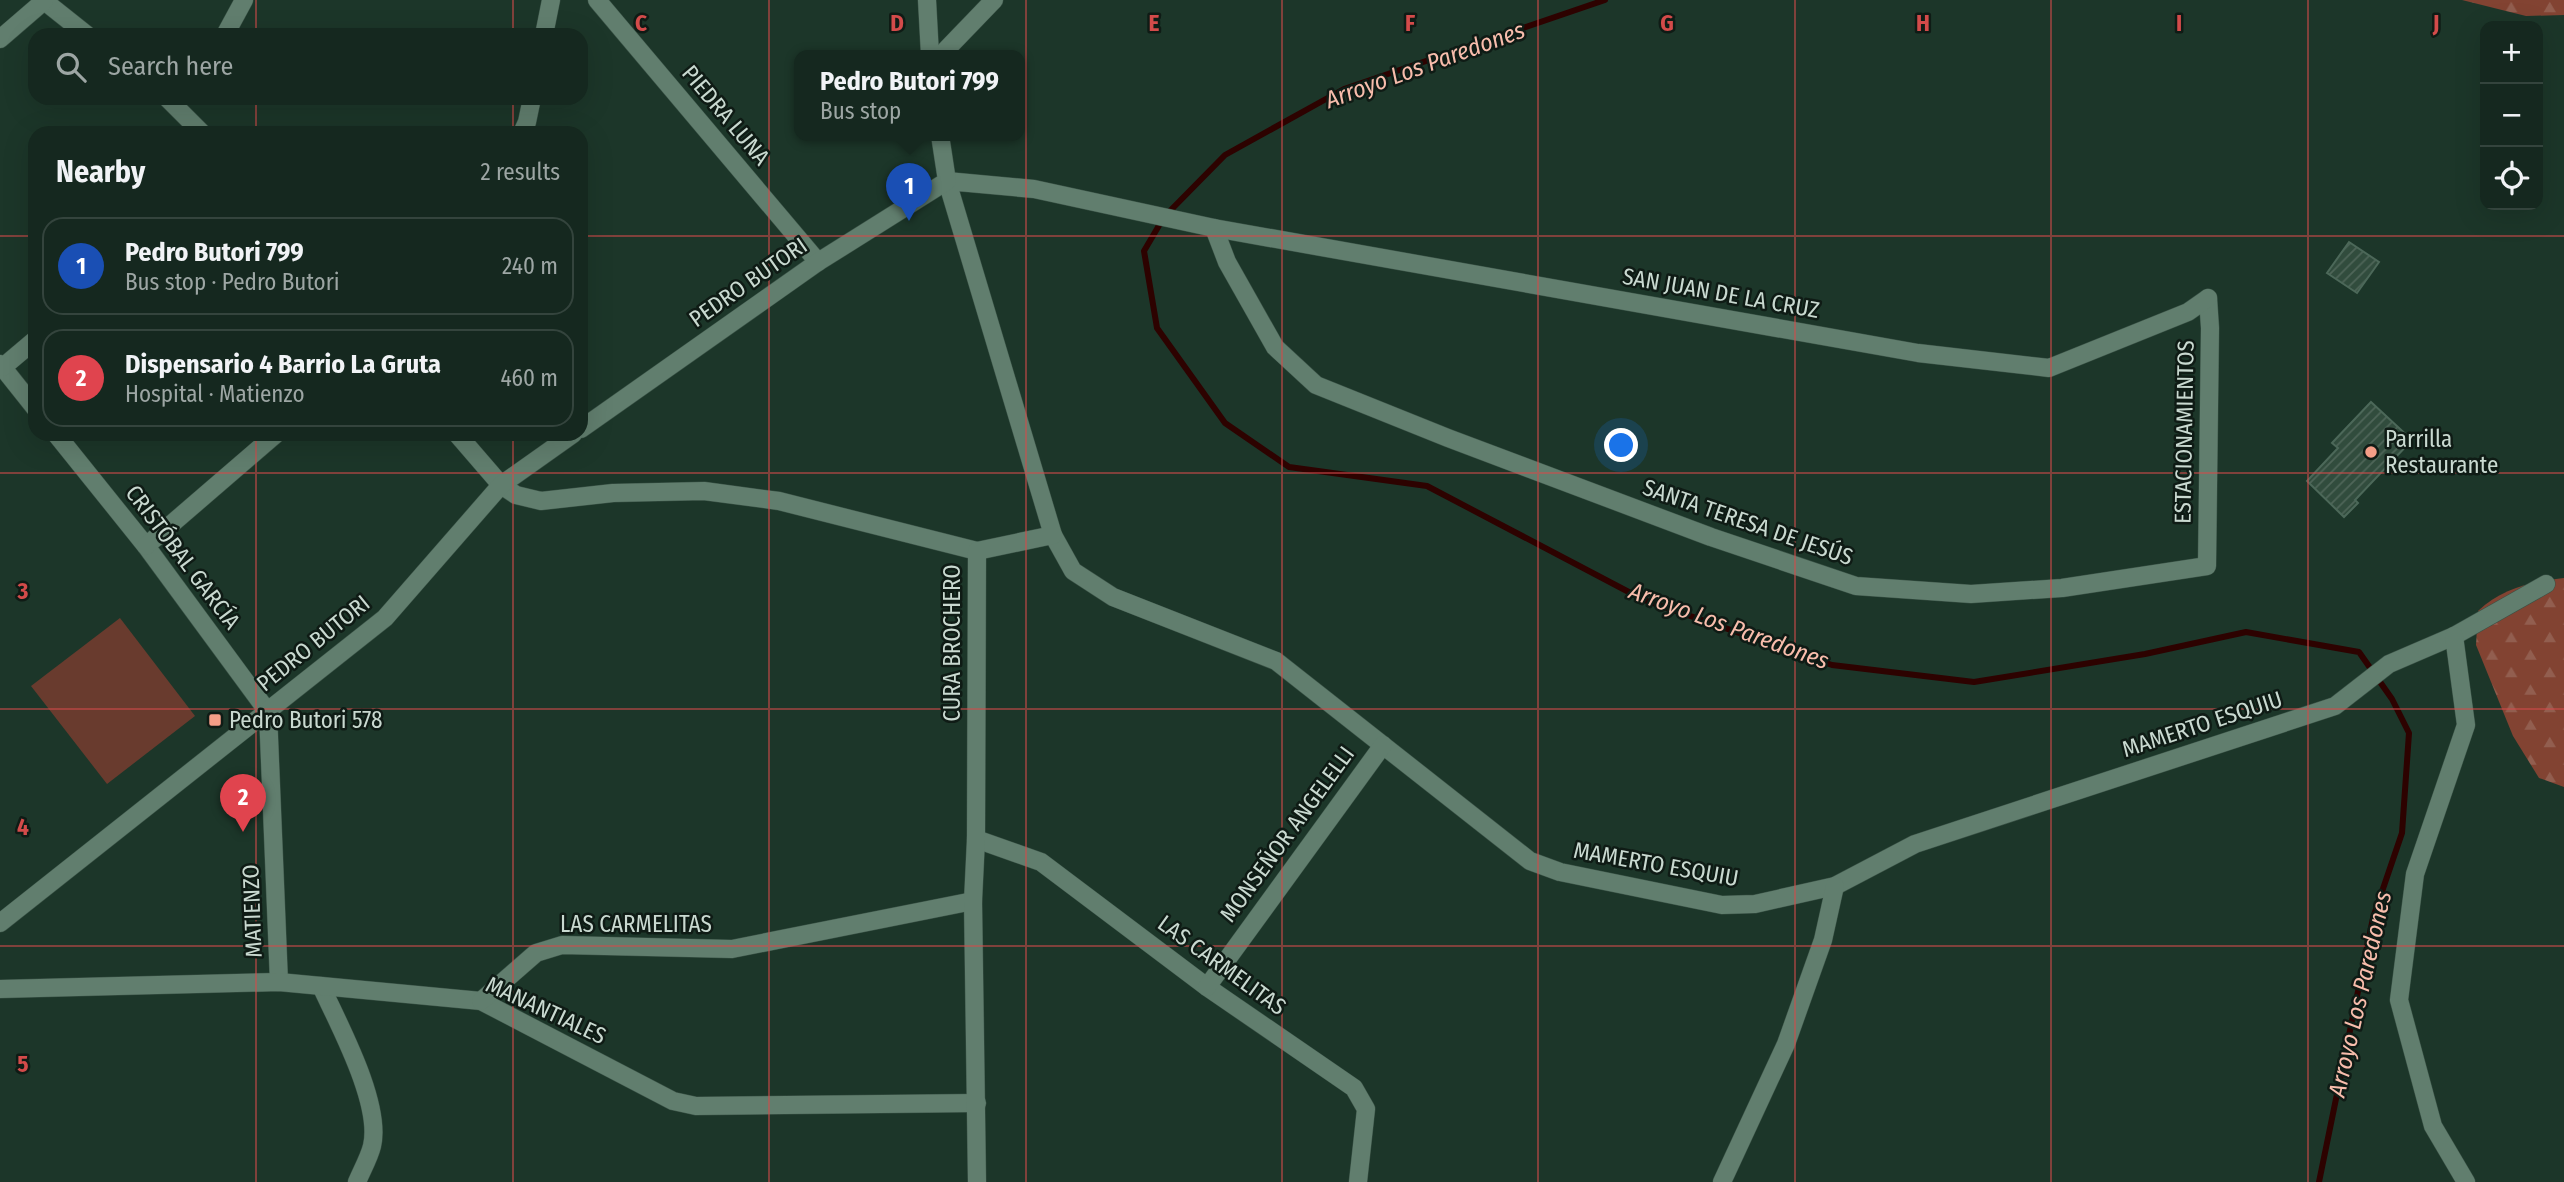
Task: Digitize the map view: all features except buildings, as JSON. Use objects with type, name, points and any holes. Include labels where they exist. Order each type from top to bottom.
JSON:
[{"type":"street","points":[[229,28],[244,0]]},
{"type":"street","points":[[545,28],[551,0]]},
{"type":"street","name":"PIEDRA LUNA","points":[[597,0],[818,262]]},
{"type":"street","points":[[927,0],[930,50]]},
{"type":"street","points":[[946,50],[994,0]]},
{"type":"street","points":[[0,39],[44,1],[78,28]]},
{"type":"street","points":[[178,105],[196,126]]},
{"type":"street","points":[[525,126],[531,105]]},
{"type":"street","points":[[941,141],[947,181],[1053,535]]},
{"type":"street","name":"PEDRO BUTORI","points":[[588,424],[818,262],[947,181]]},
{"type":"street","name":"SAN JUAN DE LA CRUZ","points":[[947,181],[1034,189],[1214,228],[1918,353],[2049,368],[2188,312],[2208,298]]},
{"type":"street","name":"SANTA TERESA DE JESÚS","points":[[1214,228],[1227,262],[1275,347],[1316,385],[1724,542],[1856,586],[1971,594],[2062,587],[2207,566]]},
{"type":"street","name":"ESTACIONAMIENTOS","points":[[2207,566],[2210,328],[2208,298]]},
{"type":"street","points":[[28,345],[1,366],[28,399]]},
{"type":"street","name":"CRISTÓBAL GARCÍA","points":[[62,441],[146,545],[268,712]]},
{"type":"street","points":[[146,545],[268,441]]},
{"type":"street","points":[[463,441],[501,485],[516,495],[541,501],[613,493],[704,491],[779,501],[977,551]]},
{"type":"street","name":"PEDRO BUTORI","points":[[0,923],[385,618],[501,485],[563,441]]},
{"type":"street","name":"CURA BROCHERO","points":[[977,1182],[974,901],[977,551],[1053,535]]},
{"type":"street","name":"MAMERTO ESQUIU","points":[[1053,535],[1073,571],[1113,597],[1276,661],[1530,861],[1560,872],[1722,905],[1755,904],[1835,886],[1915,844],[2335,706],[2389,664],[2454,636],[2546,584]]},
{"type":"street","points":[[2454,636],[2466,725],[2415,874],[2399,999],[2433,1126],[2466,1182]]},
{"type":"street","name":"MATIENZO","points":[[268,712],[279,982]]},
{"type":"street","name":"MONSEÑOR ANGELELLI","points":[[1207,987],[1383,745]]},
{"type":"street","name":"LAS CARMELITAS","points":[[976,839],[1041,862],[1207,987],[1354,1088],[1366,1109],[1358,1182]]},
{"type":"street","points":[[1722,1182],[1786,1044],[1823,940],[1835,886]]},
{"type":"street","name":"LAS CARMELITAS","points":[[481,1001],[536,953],[562,945],[732,949],[974,901]]},
{"type":"street","name":"MANANTIALES","points":[[0,989],[279,982],[481,1001],[673,1101],[695,1106],[977,1103]]},
{"type":"street","points":[[321,986],[362,1074],[371,1110],[372,1144],[357,1182]]},
{"type":"green space","points":[[2462,0],[2564,0],[2564,15],[2526,16]]},
{"type":"green space","points":[[2564,578],[2564,787],[2539,778],[2513,736],[2476,645],[2478,611],[2487,603],[2518,587]]},
{"type":"shaded area","points":[[120,618],[195,716],[107,784],[31,686]]},
{"type":"waterway","name":"Arroyo Los Paredones","points":[[1605,0],[1344,89],[1225,155],[1164,217],[1144,251],[1157,328],[1225,423],[1289,467],[1427,486],[1644,600],[1832,665],[1974,682],[2145,654],[2246,632],[2359,652],[2392,699],[2409,733],[2402,833],[2373,918],[2319,1182]]},
{"type":"place","name":"Pedro Butori 799","points":[[909,221]]},
{"type":"place","name":"Parrilla Restaurante","points":[[2371,452]]},
{"type":"place","name":"Pedro Butori 578","points":[[215,720]]},
{"type":"place","name":"Dispensario 4 Barrio La Gruta","points":[[243,832]]}]
